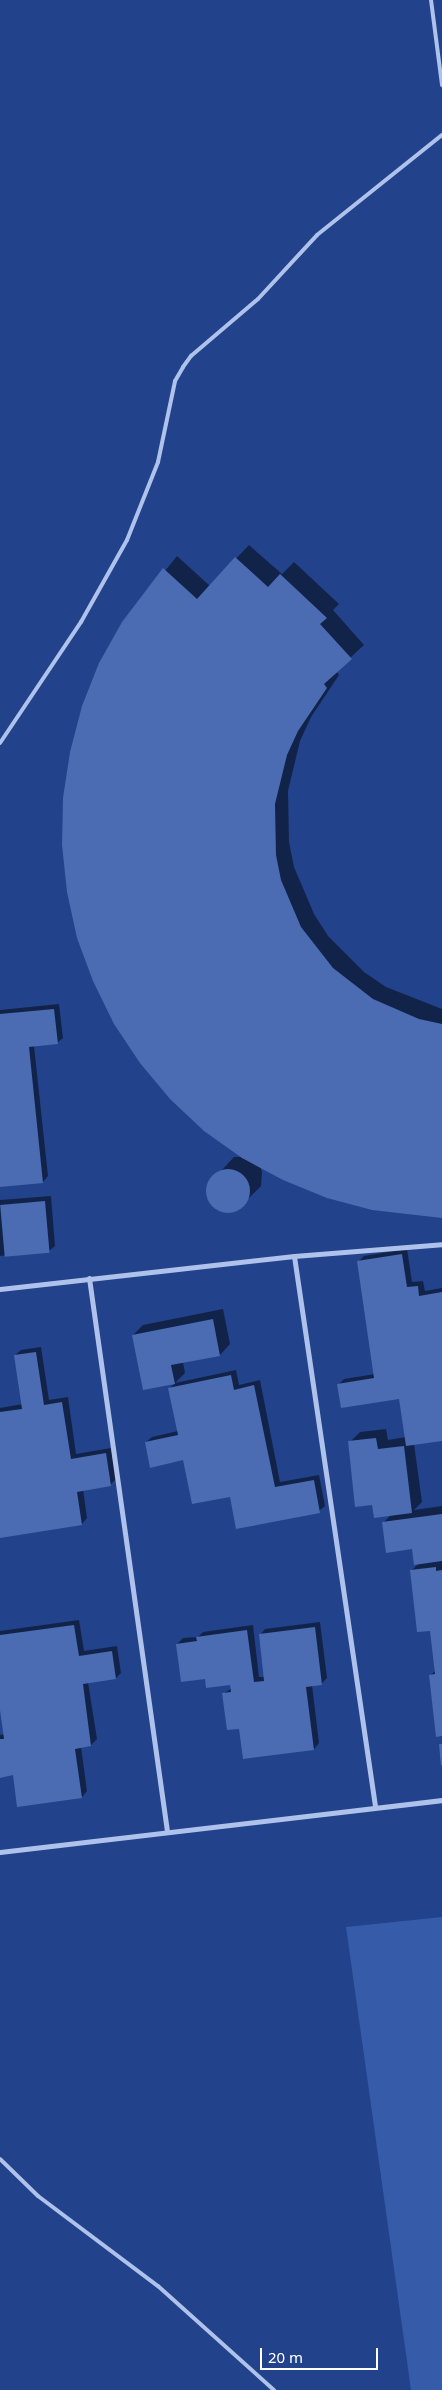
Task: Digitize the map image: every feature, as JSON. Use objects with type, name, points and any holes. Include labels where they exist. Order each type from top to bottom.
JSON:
[{"type":"street","points":[[0,1289],[294,1256],[442,1244]]},
{"type":"street","points":[[294,1256],[375,1806]]},
{"type":"street","points":[[89,1278],[167,1831]]},
{"type":"street","points":[[0,1852],[375,1806],[442,1800]]},
{"type":"lane","points":[[431,0],[442,85]]},
{"type":"lane","points":[[0,743],[81,622],[127,540],[158,462],[176,381],[183,367],[191,356],[258,299],[317,235],[442,134]]},
{"type":"lane","points":[[0,2159],[38,2196],[151,2280],[274,2390]]},
{"type":"shaded area","points":[[442,1917],[442,2390],[411,2390],[346,1927]]},
{"type":"building","points":[[235,557],[268,587],[280,574],[327,618],[320,624],[352,659],[324,684],[327,688],[298,731],[287,755],[275,804],[276,855],[281,880],[301,927],[333,968],[373,999],[419,1019],[442,1024],[442,1218],[372,1210],[327,1198],[283,1180],[242,1158],[204,1131],[170,1099],[140,1063],[114,1024],[93,981],[77,938],[67,892],[62,845],[63,798],[70,752],[82,706],[99,663],[122,622],[163,568],[197,599]]},
{"type":"building","points":[[54,1009],[58,1044],[29,1047],[43,1183],[0,1187],[0,1014]]},
{"type":"building","points":[[232,1169],[244,1175],[249,1182],[249,1200],[244,1207],[237,1212],[224,1213],[216,1210],[209,1203],[206,1187],[209,1179],[216,1172]]},
{"type":"building","points":[[45,1201],[50,1253],[5,1257],[0,1205]]},
{"type":"building","points":[[402,1254],[407,1287],[418,1286],[419,1296],[442,1292],[442,1441],[406,1446],[399,1399],[341,1408],[337,1384],[374,1378],[357,1261]]},
{"type":"building","points":[[213,1319],[220,1356],[171,1365],[175,1384],[143,1390],[132,1335]]},
{"type":"building","points":[[36,1352],[44,1405],[62,1402],[71,1459],[106,1453],[111,1486],[77,1492],[82,1525],[0,1538],[0,1412],[22,1409],[14,1355]]},
{"type":"building","points":[[231,1375],[234,1390],[254,1385],[275,1487],[314,1480],[320,1513],[236,1529],[230,1497],[192,1504],[183,1460],[150,1468],[145,1442],[178,1435],[168,1388]]},
{"type":"building","points":[[376,1438],[378,1449],[404,1446],[412,1513],[374,1518],[372,1505],[355,1507],[348,1441]]},
{"type":"building","points":[[442,1514],[442,1561],[414,1565],[412,1549],[386,1553],[382,1522]]},
{"type":"building","points":[[436,1567],[436,1571],[442,1570],[442,1736],[436,1737],[429,1675],[435,1674],[430,1631],[417,1632],[410,1570]]},
{"type":"building","points":[[74,1625],[79,1656],[112,1651],[116,1679],[83,1684],[91,1746],[75,1749],[82,1798],[17,1807],[13,1775],[0,1778],[0,1739],[4,1739],[0,1710],[0,1635]]},
{"type":"building","points":[[315,1627],[322,1685],[306,1687],[314,1750],[243,1759],[239,1729],[227,1730],[222,1693],[231,1692],[230,1685],[206,1688],[205,1679],[181,1682],[176,1644],[197,1641],[196,1637],[247,1630],[254,1682],[264,1681],[259,1634]]},
{"type":"building","points":[[439,1744],[442,1744],[441,1766]]}]
